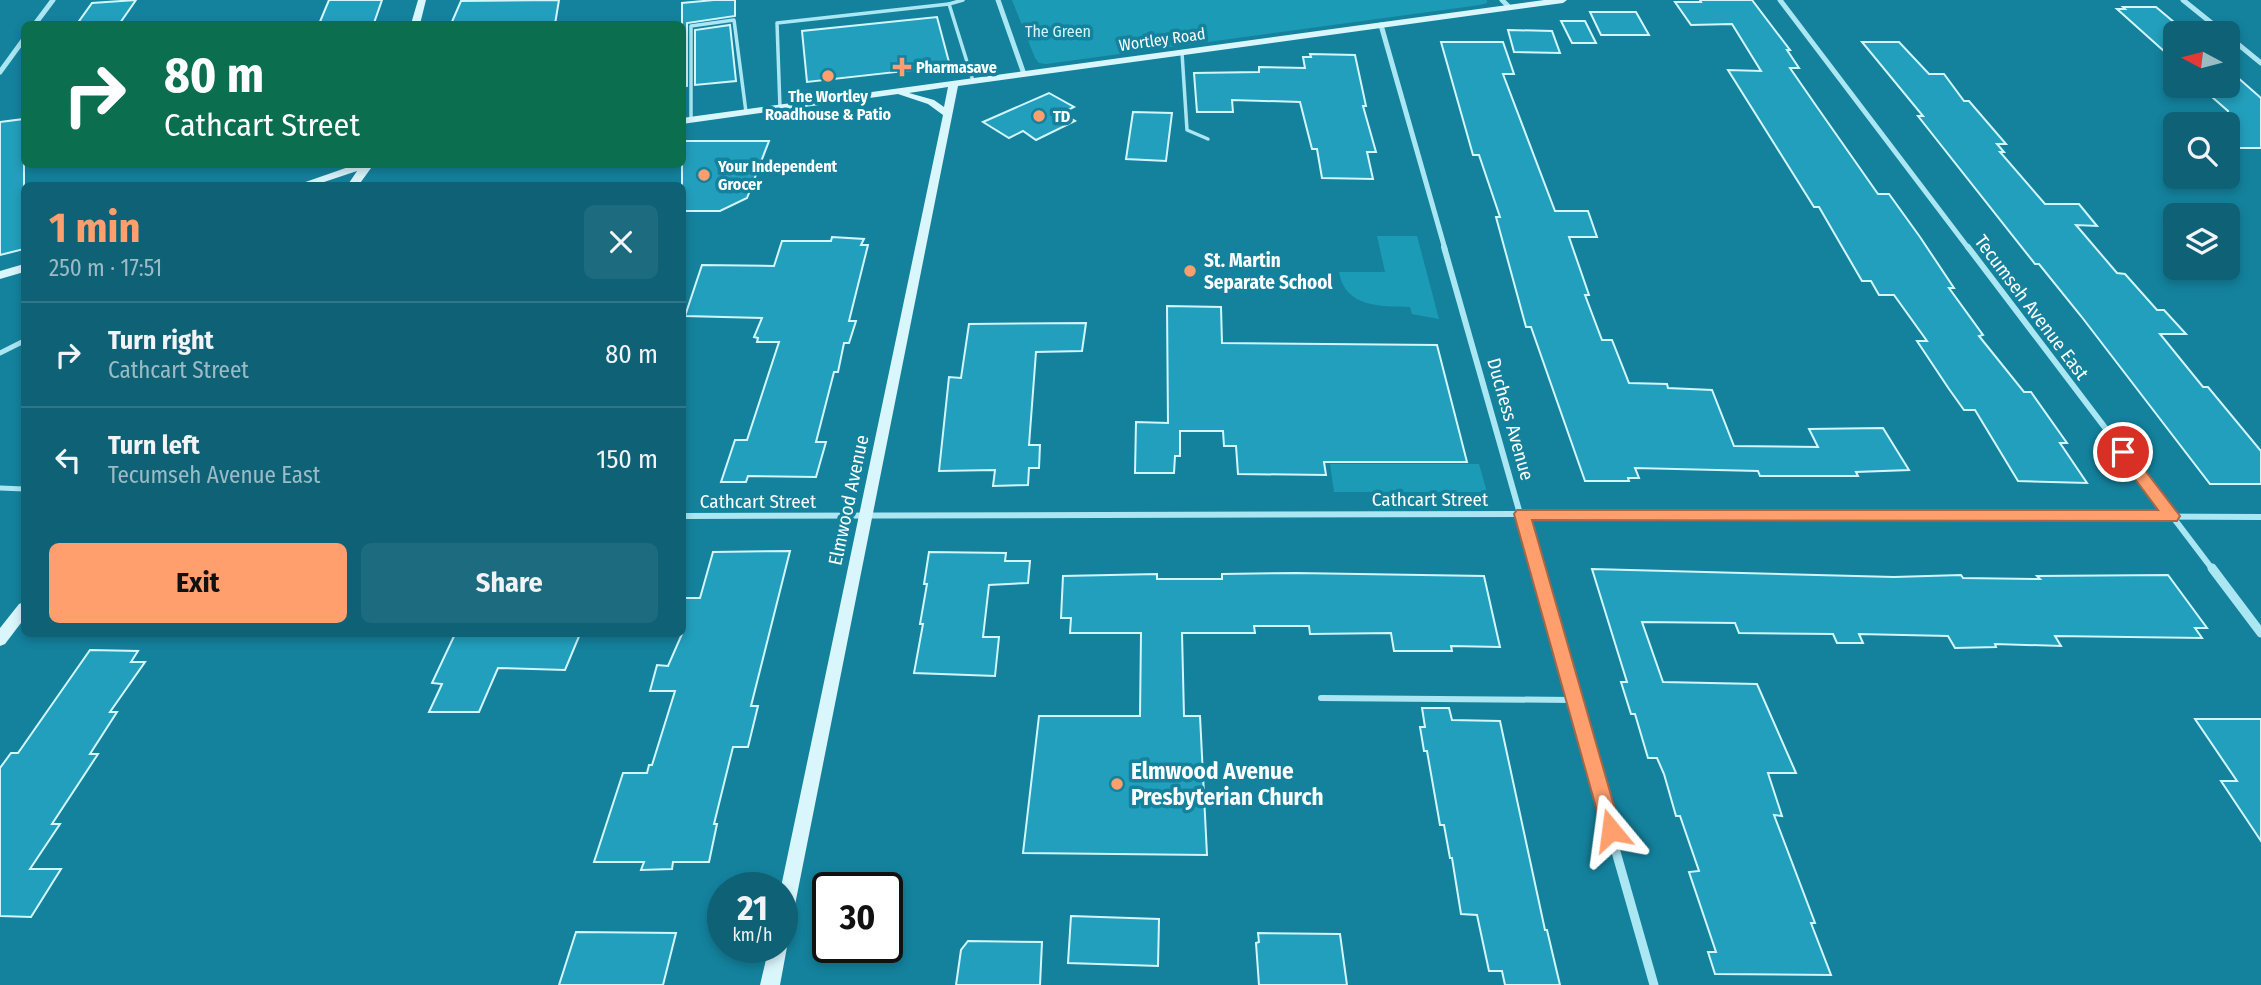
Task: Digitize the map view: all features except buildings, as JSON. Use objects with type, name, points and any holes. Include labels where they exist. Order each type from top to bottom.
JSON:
[{"type":"street","points":[[37,21],[53,0]]},
{"type":"street","points":[[416,21],[422,0]]},
{"type":"street","points":[[998,0],[1024,74]]},
{"type":"street","name":"Wortley Road","points":[[687,121],[1381,25],[1506,4],[1563,0]]},
{"type":"street","name":"Tecumseh Avenue East","points":[[1780,0],[2261,633]]},
{"type":"street","points":[[2183,0],[2209,21]]},
{"type":"street","name":"Duchess Avenue","points":[[1381,25],[1654,985]]},
{"type":"street","points":[[0,72],[21,43]]},
{"type":"street","points":[[2240,46],[2261,63]]},
{"type":"street","name":"Elmwood Avenue","points":[[793,872],[954,84]]},
{"type":"street","points":[[891,92],[925,99],[948,114]]},
{"type":"street","points":[[312,182],[358,168]]},
{"type":"street","points":[[355,182],[366,168]]},
{"type":"street","points":[[0,275],[21,269]]},
{"type":"street","name":"Cathcart Street","points":[[686,516],[1522,514],[2261,517]]},
{"type":"street","points":[[0,640],[21,612]]},
{"type":"street","points":[[769,985],[774,963]]},
{"type":"lane","points":[[780,108],[777,23],[949,4],[963,0]]},
{"type":"lane","points":[[949,4],[973,81]]},
{"type":"lane","points":[[687,121],[691,26],[734,20],[746,113]]},
{"type":"lane","points":[[1182,52],[1187,130],[1208,139]]},
{"type":"lane","points":[[0,353],[21,342]]},
{"type":"lane","points":[[0,488],[21,489]]},
{"type":"lane","points":[[1321,698],[1574,700]]},
{"type":"green space","name":"The Green","points":[[1012,0],[1487,0],[1487,3],[1046,64],[1039,63],[1035,58]]},
{"type":"green space","points":[[1377,236],[1417,236],[1439,319],[1412,314],[1410,307],[1366,303],[1349,293],[1339,272],[1385,272]]},
{"type":"green space","points":[[1330,464],[1479,464],[1487,492],[1334,492]]},
{"type":"place","name":"Pharmasave","points":[[902,67]]},
{"type":"place","name":"The Wortley Roadhouse & Patio","points":[[828,76]]},
{"type":"place","name":"TD","points":[[1039,116]]},
{"type":"place","name":"Your Independent Grocer","points":[[704,175]]},
{"type":"place","name":"St. Martin Separate School","points":[[1190,271]]},
{"type":"place","name":"Elmwood Avenue Presbyterian Church","points":[[1117,784]]},
{"type":"route","points":[[1611,830],[1522,514],[2172,516],[2123,452]]}]
